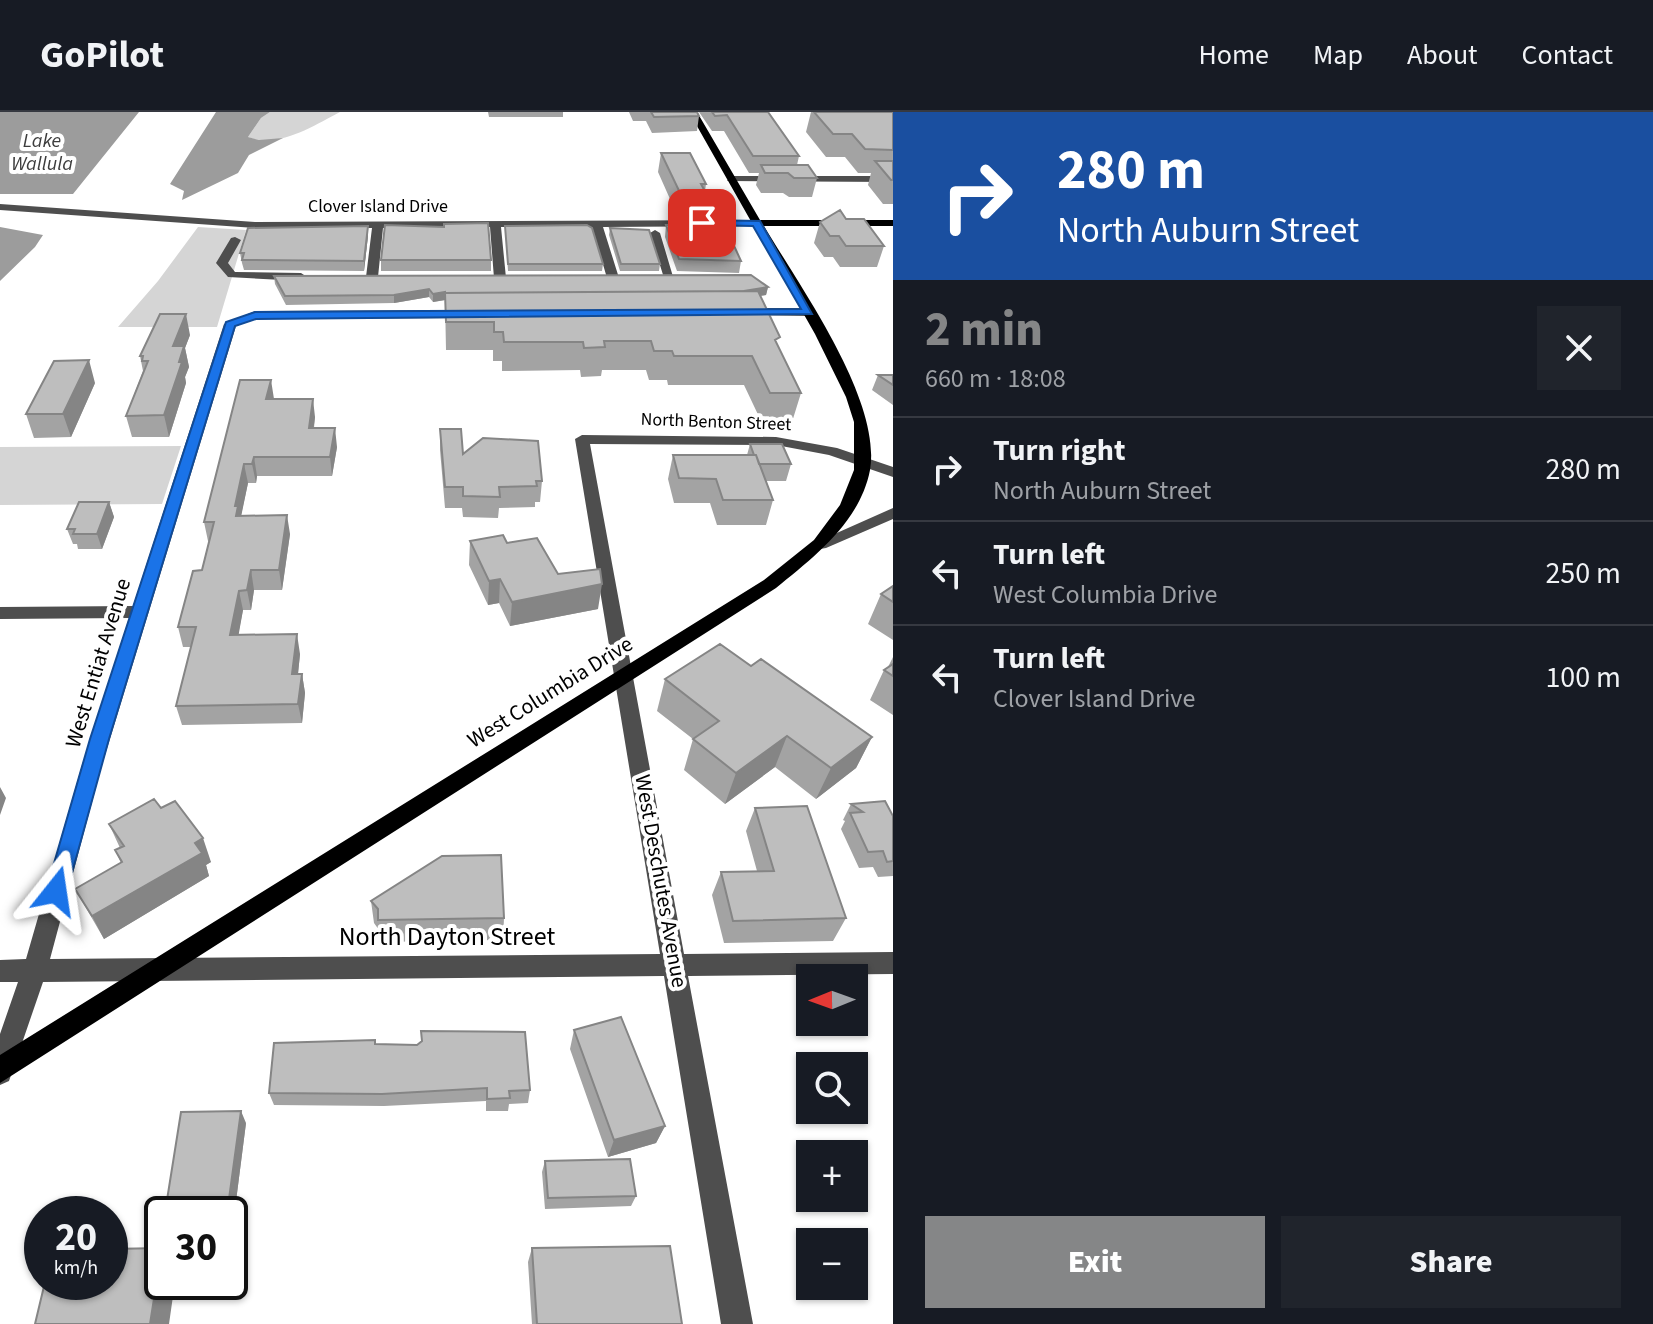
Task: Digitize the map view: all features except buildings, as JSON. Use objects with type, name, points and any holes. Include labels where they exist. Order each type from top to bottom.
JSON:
[{"type":"main road","name":"West Columbia Drive","points":[[0,1070],[770,584],[820,544],[848,506],[860,478],[860,414],[808,312],[693,112]]},
{"type":"main road","points":[[756,223],[893,223]]},
{"type":"street","points":[[731,179],[893,179]]},
{"type":"street","name":"Clover Island Drive","points":[[0,207],[238,224],[756,223]]},
{"type":"street","points":[[596,223],[613,278]]},
{"type":"street","points":[[372,277],[378,224]]},
{"type":"street","points":[[495,224],[500,278]]},
{"type":"street","points":[[655,233],[670,278]]},
{"type":"street","points":[[235,240],[222,263],[227,272],[238,277],[313,277]]},
{"type":"street","points":[[357,277],[388,277]]},
{"type":"street","points":[[484,278],[514,278]]},
{"type":"street","points":[[599,278],[627,278]]},
{"type":"street","points":[[656,278],[685,278]]},
{"type":"street","points":[[718,312],[808,312]]},
{"type":"street","name":"West Entiat Avenue","points":[[0,1070],[35,970],[139,612],[227,331],[237,319],[255,315],[487,314]]},
{"type":"street","name":"North Benton Street","points":[[582,439],[776,441],[818,448],[893,472]]},
{"type":"street","name":"West Deschutes Avenue","points":[[582,439],[737,1324]]},
{"type":"street","points":[[820,544],[893,513]]},
{"type":"street","points":[[0,613],[139,612]]},
{"type":"street","name":"North Dayton Street","points":[[0,971],[893,963]]},
{"type":"shaded area","points":[[270,112],[340,112],[283,138],[259,140],[248,137],[261,118]]},
{"type":"shaded area","points":[[198,227],[246,230],[217,327],[118,327],[158,281]]},
{"type":"shaded area","points":[[181,446],[162,504],[0,505],[0,447]]},
{"type":"water","name":"Lake Wallula","points":[[0,112],[139,112],[73,194],[0,194]]},
{"type":"water","points":[[216,112],[270,112],[261,118],[248,137],[259,140],[283,138],[249,155],[238,173],[182,200],[184,191],[170,184]]},
{"type":"water","name":"Lake Wallula","points":[[0,227],[43,235],[0,281]]},
{"type":"route","points":[[56,891],[100,739],[230,324],[244,316],[255,315],[808,312],[756,223],[702,223]]}]
